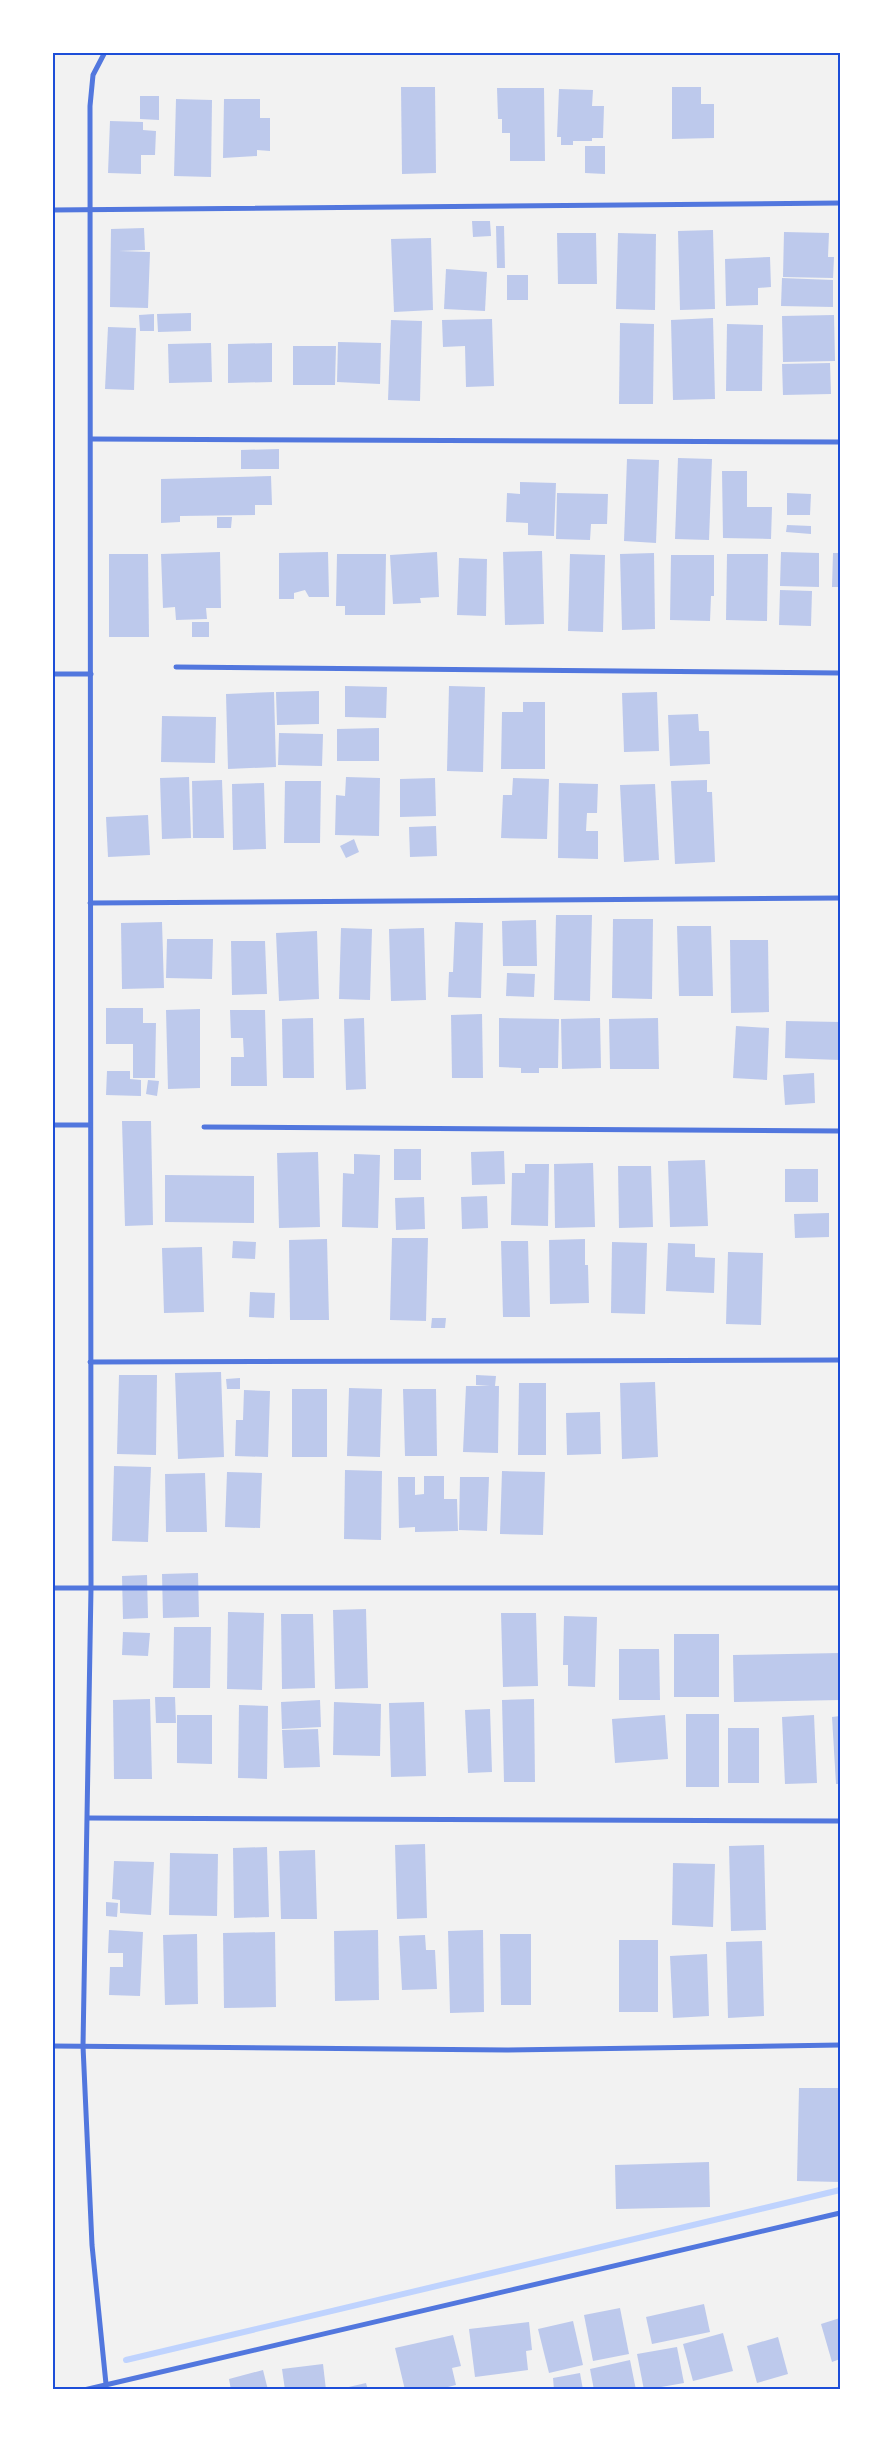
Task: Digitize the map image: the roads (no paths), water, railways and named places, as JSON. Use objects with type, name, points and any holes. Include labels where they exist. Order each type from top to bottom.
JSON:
[{"type":"street","points":[[105,52],[93,75],[90,211],[92,439],[90,902],[91,1588],[83,2046],[92,2245],[106,2384]]},
{"type":"street","points":[[52,210],[840,203]]},
{"type":"street","points":[[92,439],[840,442]]},
{"type":"street","points":[[176,667],[840,673]]},
{"type":"street","points":[[52,674],[91,674]]},
{"type":"street","points":[[90,902],[840,898]]},
{"type":"street","points":[[52,1125],[90,1125]]},
{"type":"street","points":[[204,1127],[840,1131]]},
{"type":"street","points":[[90,1362],[840,1360]]},
{"type":"street","points":[[52,1588],[840,1588]]},
{"type":"street","points":[[88,1818],[840,1821]]},
{"type":"street","points":[[52,2046],[507,2050],[840,2045]]},
{"type":"street","points":[[87,2389],[840,2213]]},
{"type":"waterway","points":[[126,2360],[840,2190]]}]
